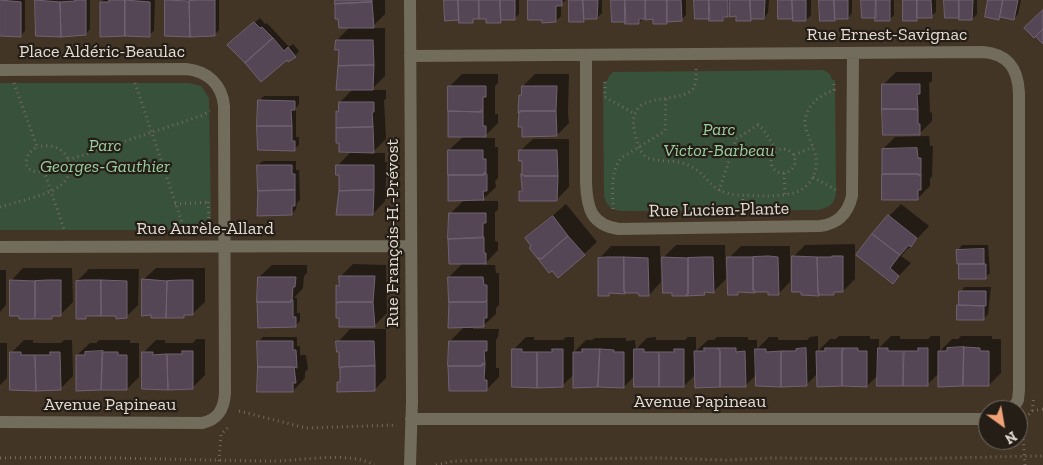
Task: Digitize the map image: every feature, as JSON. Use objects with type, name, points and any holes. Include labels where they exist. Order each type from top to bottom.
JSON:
[{"type":"street","name":"Rue François-H.-Prévost","points":[[410,0],[412,419],[410,465]]},
{"type":"street","name":"Rue Lucien-Plante","points":[[586,55],[586,195],[590,209],[599,222],[609,227],[619,229],[665,229],[820,226],[831,224],[840,219],[847,210],[852,196],[853,53]]},
{"type":"street","name":"Rue Ernest-Savignac","points":[[410,56],[990,53],[1004,59],[1015,70],[1019,93],[1020,390],[1018,400]]},
{"type":"street","name":"Place Aldéric-Beaulac","points":[[0,70],[199,71],[209,76],[220,89],[224,106],[225,393],[223,408],[218,415]]},
{"type":"street","name":"Rue Aurèle-Allard","points":[[0,247],[411,246]]},
{"type":"street","name":"Avenue Papineau","points":[[0,422],[202,423],[218,415]]},
{"type":"street","name":"Avenue Papineau","points":[[412,419],[978,419]]},
{"type":"path","points":[[696,69],[694,85],[688,93],[647,102],[635,114],[633,122],[638,147],[642,154],[650,159],[682,163],[692,167],[719,191],[728,194],[785,194],[800,191],[809,184],[813,178],[816,160],[806,129],[806,118],[815,101],[834,90],[834,80]]},
{"type":"path","points":[[605,82],[605,97],[635,114]]},
{"type":"path","points":[[14,83],[37,147]]},
{"type":"path","points":[[135,83],[185,231]]},
{"type":"path","points":[[613,209],[615,167],[620,158],[666,132],[666,97]]},
{"type":"path","points":[[68,160],[201,116],[210,111]]},
{"type":"path","points":[[719,191],[733,145],[740,135],[758,125],[763,129],[776,151]]},
{"type":"path","points":[[0,207],[50,191],[62,185],[70,168],[63,150],[55,146],[37,147],[28,154],[26,159],[32,171],[44,171],[50,191],[65,232]]},
{"type":"path","points":[[794,155],[813,147]]},
{"type":"path","points":[[787,149],[794,155],[796,162],[793,168],[784,173],[776,170],[772,165],[772,158],[776,151],[787,149]]},
{"type":"path","points":[[784,173],[785,194]]},
{"type":"path","points":[[813,178],[836,190]]},
{"type":"path","points":[[742,210],[743,195]]},
{"type":"path","points":[[175,204],[209,202],[209,221]]},
{"type":"path","points":[[1032,412],[1034,396]]},
{"type":"path","points":[[1025,465],[1022,422],[1032,412],[1043,409]]},
{"type":"path","points":[[239,411],[306,428],[397,425]]},
{"type":"path","points":[[219,461],[221,434],[230,426]]},
{"type":"path","points":[[436,465],[454,461],[488,460],[1025,458],[1043,456]]},
{"type":"path","points":[[0,458],[90,457],[278,462],[324,458],[366,460],[374,465]]},
{"type":"green space","name":"Parc Victor-Barbeau","points":[[823,70],[830,74],[832,80],[835,80],[836,193],[833,203],[828,207],[818,210],[621,211],[607,204],[604,195],[603,82],[607,81],[613,72]]},
{"type":"green space","name":"Parc Georges-Gauthier","points":[[0,83],[189,83],[201,86],[209,98],[211,219],[207,219],[203,226],[196,230],[0,230]]},
{"type":"building","points":[[0,0],[21,2],[21,37],[0,36]]},
{"type":"building","points":[[35,0],[60,2],[61,37],[36,36]]},
{"type":"building","points":[[86,0],[86,35],[61,37],[60,2]]},
{"type":"building","points":[[109,0],[125,0],[125,36],[100,37],[100,2],[109,2]]},
{"type":"building","points":[[125,0],[150,2],[150,37],[125,36]]},
{"type":"building","points":[[165,0],[189,1],[190,37],[165,36]]},
{"type":"building","points":[[215,0],[215,36],[190,37],[189,1]]},
{"type":"building","points":[[335,0],[372,0],[372,2],[335,4]]},
{"type":"building","points":[[444,0],[458,0],[459,20],[445,21]]},
{"type":"building","points":[[458,0],[479,0],[479,19],[473,19],[473,23],[459,23]]},
{"type":"building","points":[[479,0],[500,0],[501,23],[486,23],[486,19],[479,19]]},
{"type":"building","points":[[500,0],[515,0],[515,20],[501,20]]},
{"type":"building","points":[[528,0],[562,0],[562,6],[556,6],[556,22],[542,23],[542,20],[528,20]]},
{"type":"building","points":[[569,0],[583,0],[584,22],[569,22]]},
{"type":"building","points":[[583,0],[598,0],[597,19],[584,19]]},
{"type":"building","points":[[611,0],[625,0],[626,22],[612,22]]},
{"type":"building","points":[[625,0],[645,0],[645,19],[639,19],[639,24],[625,24]]},
{"type":"building","points":[[646,0],[667,0],[667,24],[653,24],[653,19],[646,20]]},
{"type":"building","points":[[667,0],[681,0],[682,21],[667,22]]},
{"type":"building","points":[[694,0],[709,0],[710,19],[695,19]]},
{"type":"building","points":[[709,0],[728,0],[728,17],[723,17],[723,21],[709,21]]},
{"type":"building","points":[[730,0],[750,0],[751,21],[736,21],[736,16],[730,17]]},
{"type":"building","points":[[750,0],[765,0],[764,19],[751,19]]},
{"type":"building","points":[[778,0],[792,0],[793,19],[778,19]]},
{"type":"building","points":[[792,0],[806,0],[806,21],[793,21]]},
{"type":"building","points":[[819,0],[834,0],[835,21],[820,21]]},
{"type":"building","points":[[834,0],[848,0],[848,19],[835,19]]},
{"type":"building","points":[[861,0],[876,0],[876,18],[862,18]]},
{"type":"building","points":[[876,0],[890,0],[890,21],[875,21]]},
{"type":"building","points":[[903,0],[917,0],[917,21],[903,21]]},
{"type":"building","points":[[917,0],[931,0],[932,18],[917,18]]},
{"type":"building","points":[[944,0],[959,0],[959,18],[945,18]]},
{"type":"building","points":[[959,0],[973,0],[972,20],[959,20]]},
{"type":"building","points":[[988,0],[1003,0],[999,20],[985,17]]},
{"type":"building","points":[[1003,0],[1018,0],[1014,20],[1000,17]]},
{"type":"building","points":[[372,2],[374,28],[339,28],[338,19],[335,19],[335,4]]},
{"type":"building","points":[[1043,10],[1043,29],[1034,38],[1024,28]]},
{"type":"building","points":[[254,22],[273,38],[245,63],[227,45]]},
{"type":"building","points":[[1043,29],[1043,44],[1036,37]]},
{"type":"building","points":[[273,38],[284,51],[288,47],[296,57],[288,62],[287,60],[261,82],[245,63]]},
{"type":"building","points":[[336,40],[373,40],[374,65],[338,66],[339,50],[335,50]]},
{"type":"building","points":[[374,65],[373,90],[336,90],[338,66]]},
{"type":"building","points":[[882,84],[920,84],[920,94],[917,94],[918,111],[916,109],[882,109]]},
{"type":"building","points":[[448,86],[486,86],[486,97],[483,97],[483,110],[481,112],[448,111]]},
{"type":"building","points":[[522,86],[557,86],[556,111],[520,111],[518,113],[519,95],[521,95]]},
{"type":"building","points":[[258,100],[295,101],[295,110],[291,110],[292,126],[257,126]]},
{"type":"building","points":[[339,102],[374,102],[374,112],[372,112],[373,127],[336,128],[336,111],[338,112]]},
{"type":"building","points":[[882,109],[916,109],[918,111],[918,124],[920,124],[920,135],[883,135]]},
{"type":"building","points":[[483,110],[483,126],[486,126],[486,137],[448,137],[448,111],[481,112]]},
{"type":"building","points":[[520,111],[556,111],[557,136],[522,137],[522,127],[518,127]]},
{"type":"building","points":[[257,126],[292,126],[292,141],[295,141],[295,151],[258,150]]},
{"type":"building","points":[[373,127],[374,153],[339,152],[339,143],[336,143],[336,128]]},
{"type":"building","points":[[917,148],[918,158],[921,158],[921,175],[882,174],[882,149]]},
{"type":"building","points":[[448,150],[483,150],[483,159],[486,159],[486,173],[484,175],[448,175]]},
{"type":"building","points":[[519,150],[557,150],[558,176],[524,176],[522,174],[522,161],[519,161]]},
{"type":"building","points":[[257,165],[292,165],[292,174],[295,174],[295,190],[258,191]]},
{"type":"building","points":[[336,165],[374,165],[374,190],[339,191],[339,175],[336,175]]},
{"type":"building","points":[[484,173],[487,174],[487,191],[483,191],[484,200],[448,201],[448,175],[484,175]]},
{"type":"building","points":[[521,174],[524,176],[558,176],[557,201],[519,201],[519,191],[522,191]]},
{"type":"building","points":[[882,174],[921,175],[921,190],[918,190],[918,200],[882,200]]},
{"type":"building","points":[[295,190],[295,206],[292,206],[292,215],[257,216],[258,191]]},
{"type":"building","points":[[374,190],[373,215],[336,215],[339,191]]},
{"type":"building","points":[[449,213],[486,213],[486,223],[483,223],[483,237],[448,239]]},
{"type":"building","points":[[888,215],[917,238],[911,247],[909,245],[900,255],[872,234]]},
{"type":"building","points":[[553,216],[568,236],[541,259],[538,259],[529,248],[531,246],[525,238]]},
{"type":"building","points":[[872,234],[900,255],[890,268],[899,276],[893,284],[856,255]]},
{"type":"building","points":[[568,236],[585,255],[558,278],[552,271],[549,273],[538,259],[541,259]]},
{"type":"building","points":[[484,237],[486,264],[449,264],[448,239]]},
{"type":"building","points":[[984,249],[984,264],[957,264],[956,250]]},
{"type":"building","points":[[792,256],[817,257],[819,296],[801,295],[801,292],[792,292]]},
{"type":"building","points":[[843,256],[843,292],[834,292],[834,295],[819,295],[817,257]]},
{"type":"building","points":[[624,257],[625,294],[609,293],[609,296],[598,296],[598,258]]},
{"type":"building","points":[[624,257],[648,258],[649,296],[639,296],[638,293],[625,293]]},
{"type":"building","points":[[662,257],[688,258],[688,294],[686,296],[672,296],[672,293],[663,293]]},
{"type":"building","points":[[713,257],[714,293],[704,292],[705,295],[686,296],[688,294],[688,258]]},
{"type":"building","points":[[727,257],[753,257],[753,290],[755,290],[755,293],[738,292],[738,295],[728,295]]},
{"type":"building","points":[[753,257],[778,257],[779,295],[768,295],[768,292],[754,292],[753,290]]},
{"type":"building","points":[[959,264],[986,264],[986,279],[959,279]]},
{"type":"building","points":[[339,276],[375,276],[373,302],[336,303],[336,285],[339,286]]},
{"type":"building","points":[[258,277],[296,277],[291,302],[257,302]]},
{"type":"building","points":[[448,277],[483,277],[484,285],[487,285],[487,301],[449,302]]},
{"type":"building","points":[[142,279],[167,281],[166,318],[151,318],[151,315],[142,316]]},
{"type":"building","points":[[10,280],[35,281],[35,317],[33,319],[19,319],[19,316],[10,316]]},
{"type":"building","points":[[61,280],[61,316],[52,316],[52,319],[33,319],[35,317],[35,281]]},
{"type":"building","points":[[101,280],[101,314],[100,316],[86,316],[86,319],[76,319],[76,281]]},
{"type":"building","points":[[101,280],[127,281],[127,318],[116,319],[116,316],[100,316]]},
{"type":"building","points":[[193,280],[193,315],[184,315],[184,318],[166,318],[167,281]]},
{"type":"building","points":[[959,291],[986,291],[986,306],[959,305]]},
{"type":"building","points":[[293,300],[293,317],[296,317],[296,327],[258,328],[257,302],[291,302]]},
{"type":"building","points":[[487,301],[487,318],[484,318],[484,327],[448,328],[449,302]]},
{"type":"building","points":[[373,302],[375,327],[339,327],[339,318],[336,318],[336,303]]},
{"type":"building","points":[[957,305],[984,306],[984,320],[957,320]]},
{"type":"building","points":[[257,341],[293,341],[293,350],[296,350],[297,368],[258,367]]},
{"type":"building","points":[[336,341],[374,341],[375,366],[339,368],[339,352],[337,352]]},
{"type":"building","points":[[449,341],[487,341],[487,351],[484,351],[485,364],[482,364],[482,366],[448,366]]},
{"type":"building","points":[[964,347],[980,348],[980,351],[989,351],[989,386],[963,386]]},
{"type":"building","points":[[964,347],[963,386],[938,387],[938,351],[947,351],[947,348]]},
{"type":"building","points":[[704,348],[718,348],[720,351],[720,387],[695,388],[694,351],[704,351]]},
{"type":"building","points":[[718,348],[736,348],[736,352],[745,351],[746,387],[720,387],[720,351]]},
{"type":"building","points":[[806,348],[807,386],[781,387],[782,351],[796,351],[796,349]]},
{"type":"building","points":[[825,348],[843,348],[842,386],[817,387],[816,351],[825,351]]},
{"type":"building","points":[[843,348],[858,348],[858,351],[867,351],[867,387],[842,386]]},
{"type":"building","points":[[878,348],[888,348],[888,351],[904,351],[903,386],[877,386]]},
{"type":"building","points":[[918,348],[928,348],[928,386],[903,386],[903,353],[904,351],[918,351]]},
{"type":"building","points":[[512,349],[522,349],[522,352],[536,352],[537,388],[512,387]]},
{"type":"building","points":[[552,349],[563,349],[563,387],[537,388],[536,352],[552,352]]},
{"type":"building","points":[[582,349],[600,349],[598,387],[573,388],[573,352],[582,352]]},
{"type":"building","points":[[600,349],[624,352],[624,388],[598,387]]},
{"type":"building","points":[[634,349],[644,349],[644,352],[657,352],[659,354],[659,387],[634,387]]},
{"type":"building","points":[[674,349],[684,349],[684,387],[659,387],[659,354],[657,352],[674,352]]},
{"type":"building","points":[[755,349],[766,349],[766,352],[782,351],[781,387],[756,386]]},
{"type":"building","points":[[103,351],[101,390],[76,391],[76,355],[85,355],[85,352]]},
{"type":"building","points":[[182,351],[193,351],[193,389],[168,390],[166,354],[182,354]]},
{"type":"building","points":[[10,352],[21,352],[21,355],[34,355],[36,391],[10,390]]},
{"type":"building","points":[[50,352],[60,352],[61,390],[36,391],[34,355],[50,355]]},
{"type":"building","points":[[103,352],[118,352],[118,355],[127,355],[127,390],[101,390]]},
{"type":"building","points":[[142,352],[153,352],[153,355],[166,354],[168,390],[142,389]]},
{"type":"building","points":[[482,364],[485,364],[484,380],[487,380],[487,391],[449,391],[448,366],[482,366]]},
{"type":"building","points":[[375,366],[375,391],[337,392],[337,382],[340,382],[341,367]]},
{"type":"building","points":[[258,367],[294,367],[296,383],[293,383],[293,392],[257,392]]}]
